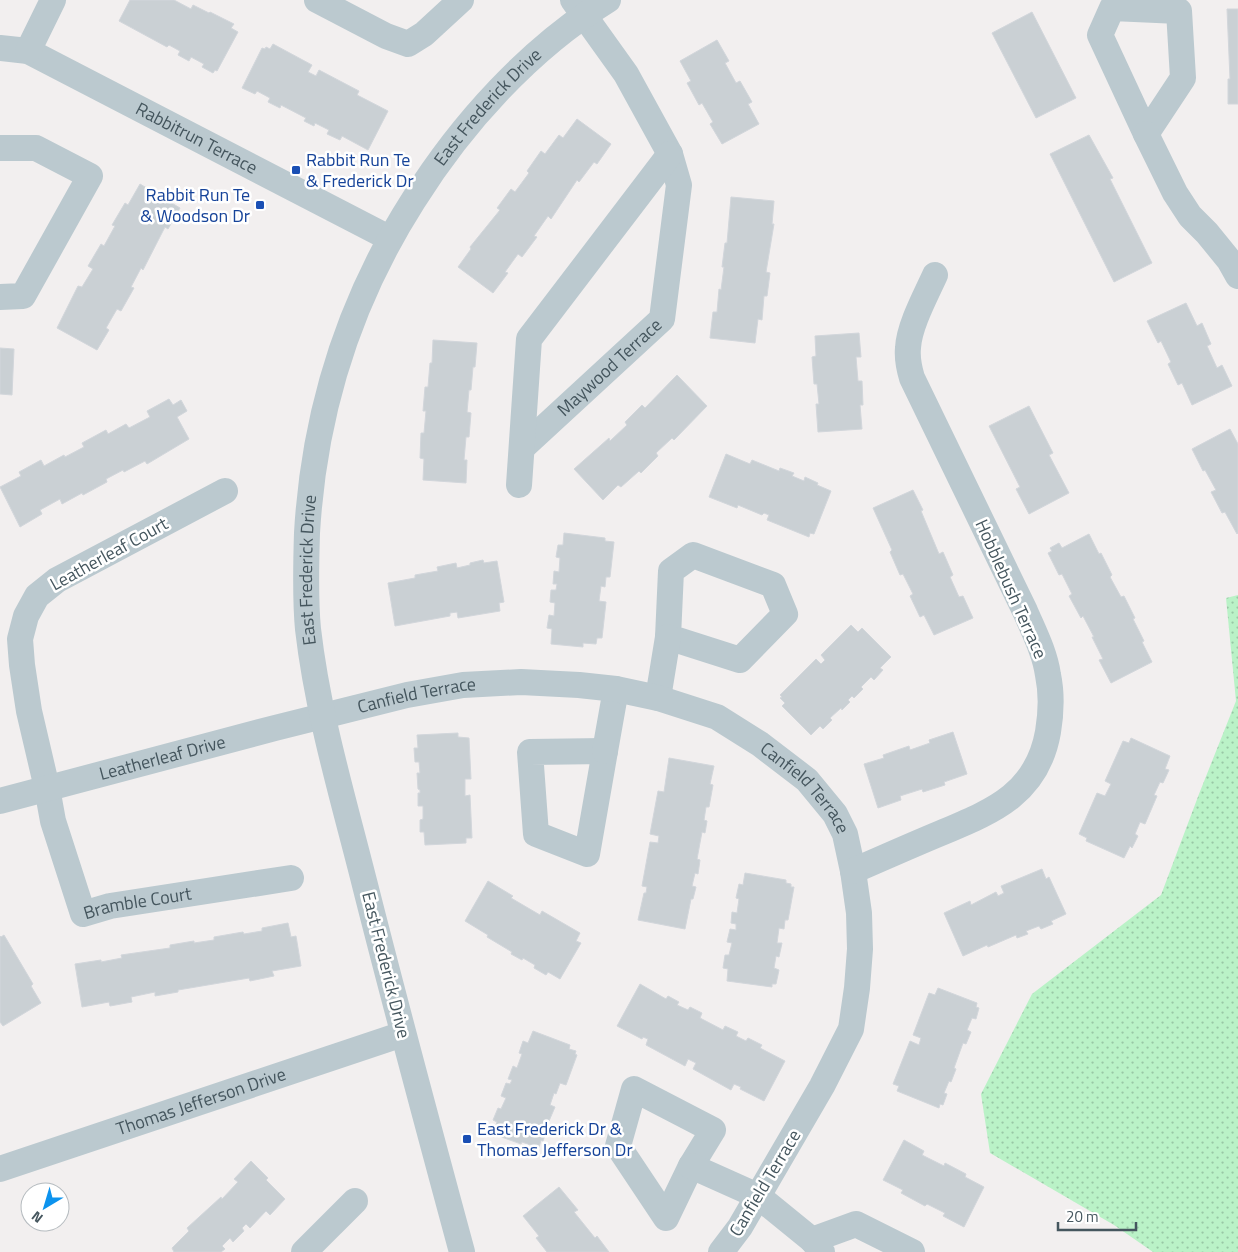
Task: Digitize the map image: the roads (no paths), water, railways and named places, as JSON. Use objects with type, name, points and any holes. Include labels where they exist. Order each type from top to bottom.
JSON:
[{"type":"street","points":[[28,51],[53,0]]},
{"type":"street","points":[[318,0],[386,36],[408,44],[424,34],[462,0]]},
{"type":"street","name":"East Frederick Drive","points":[[462,1252],[403,1034],[323,716],[308,628],[306,558],[309,497],[316,446],[327,397],[343,343],[364,290],[390,238],[430,174],[467,126],[495,95],[579,7],[608,0]]},
{"type":"street","name":"Maywood Terrace","points":[[522,448],[662,319],[679,185],[670,154],[626,74],[579,7]]},
{"type":"street","points":[[1146,134],[1183,78],[1179,11],[1112,8],[1100,34],[1146,134],[1174,193],[1190,216],[1229,260],[1238,276]]},
{"type":"street","name":"Rabbitrun Terrace","points":[[0,48],[28,51],[390,238]]},
{"type":"street","points":[[0,148],[36,148],[90,176],[23,296],[0,296]]},
{"type":"street","points":[[519,485],[529,339],[670,154]]},
{"type":"street","name":"Hobblebush Terrace","points":[[854,870],[967,822],[1010,798],[1023,786],[1041,761],[1046,747],[1050,723],[1051,700],[1048,675],[1038,643],[1025,611],[912,378],[908,364],[910,336],[935,275]]},
{"type":"street","name":"Leatherleaf Court","points":[[47,788],[29,711],[20,639],[26,616],[37,596],[57,580],[224,491]]},
{"type":"street","points":[[658,698],[668,637],[671,571],[693,555],[773,585],[785,614],[740,660],[668,637]]},
{"type":"street","name":"Canfield Terrace","points":[[323,716],[408,695],[463,685],[521,682],[616,689],[658,698],[717,718],[760,744],[807,780],[835,814],[845,834],[854,870],[859,913],[860,949],[851,1029],[822,1086],[740,1227],[721,1252]]},
{"type":"street","points":[[605,751],[616,689]]},
{"type":"street","name":"Leatherleaf Drive","points":[[0,801],[323,716]]},
{"type":"street","name":"Bramble Court","points":[[47,788],[57,836],[83,914],[110,906],[291,878]]},
{"type":"street","name":"Thomas Jefferson Drive","points":[[0,1168],[403,1034]]},
{"type":"street","points":[[634,1089],[713,1130],[691,1166],[666,1218],[618,1146],[634,1089]]},
{"type":"street","points":[[691,1166],[758,1196],[817,1246],[856,1224],[912,1252]]},
{"type":"street","points":[[304,1252],[355,1201]]},
{"type":"place","name":"Rabbit Run Te & Frederick Dr","points":[[296,170]]},
{"type":"place","name":"Rabbit Run Te & Woodson Dr","points":[[260,205]]},
{"type":"place","name":"East Frederick Dr & Thomas Jefferson Dr","points":[[467,1139]]}]
